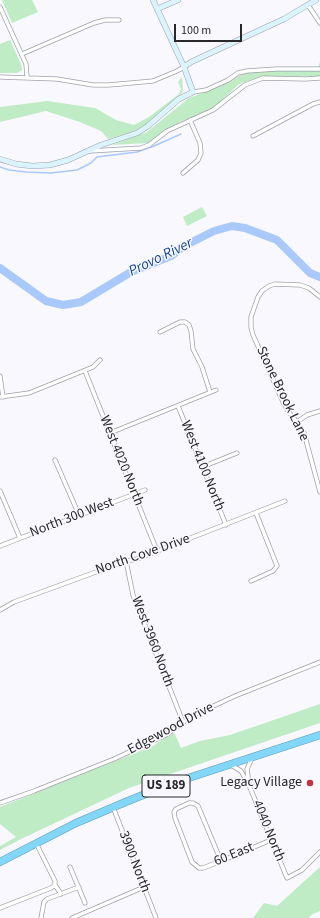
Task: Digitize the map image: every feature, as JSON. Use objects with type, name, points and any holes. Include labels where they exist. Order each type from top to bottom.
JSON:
[{"type":"highway","name":"US 189","points":[[0,862],[36,843],[113,807],[166,786],[320,735]]},
{"type":"street","points":[[153,0],[184,67],[193,92]]},
{"type":"street","points":[[157,9],[178,0]]},
{"type":"street","points":[[0,76],[57,79],[93,85],[153,81],[177,71],[191,62],[277,22],[316,0]]},
{"type":"street","points":[[308,5],[320,23]]},
{"type":"street","points":[[0,7],[26,64],[27,77]]},
{"type":"street","points":[[22,54],[94,23],[106,20],[119,20]]},
{"type":"street","points":[[0,159],[16,164],[32,166],[50,165],[68,160],[101,145],[137,133],[148,126],[179,99],[193,92],[206,90],[228,80],[238,73],[276,69],[320,69]]},
{"type":"street","points":[[88,151],[141,148],[149,145],[167,131],[213,110],[245,84],[263,78],[320,78]]},
{"type":"street","points":[[253,136],[313,104],[320,102]]},
{"type":"street","points":[[183,173],[198,160],[201,153],[200,143],[190,120]]},
{"type":"street","name":"Stone Brook Lane","points":[[320,297],[309,288],[300,285],[290,283],[275,284],[262,291],[258,297],[251,318],[253,335],[283,402],[304,433],[320,492]]},
{"type":"street","points":[[160,332],[180,322],[185,322],[189,325],[191,331],[192,349],[202,367],[210,392]]},
{"type":"street","points":[[0,376],[2,397],[29,394],[96,366],[100,360]]},
{"type":"street","name":"West 4020 North","points":[[85,371],[157,551]]},
{"type":"street","points":[[110,433],[216,390]]},
{"type":"street","name":"West 4100 North","points":[[178,406],[226,526]]},
{"type":"street","points":[[297,422],[307,415],[320,411]]},
{"type":"street","points":[[202,466],[237,453]]},
{"type":"street","points":[[55,460],[79,515]]},
{"type":"street","name":"North 300 West","points":[[0,546],[145,490]]},
{"type":"street","points":[[0,492],[20,538]]},
{"type":"street","name":"North Cove Drive","points":[[0,610],[14,602],[226,526],[285,501]]},
{"type":"street","points":[[251,581],[273,571],[277,566],[256,513]]},
{"type":"street","name":"West 3960 North","points":[[126,561],[133,595],[183,722]]},
{"type":"street","name":"Edgewood Drive","points":[[0,804],[141,747],[166,735],[192,716],[236,696],[320,662]]},
{"type":"street","name":"4040 North","points":[[252,757],[247,769],[250,785],[287,878],[302,870],[320,852]]},
{"type":"street","name":"4040 North","points":[[230,764],[241,771],[250,785]]},
{"type":"street","name":"60 East","points":[[221,861],[199,807],[193,803],[183,805],[175,810],[174,816],[192,862],[197,867],[203,868],[221,861],[271,840]]},
{"type":"street","name":"3900 North","points":[[113,807],[156,918]]},
{"type":"street","points":[[36,843],[55,881],[55,885],[61,894]]},
{"type":"street","points":[[70,867],[85,903]]},
{"type":"street","points":[[0,908],[51,888],[55,885]]},
{"type":"street","points":[[41,918],[45,901],[52,896],[79,887]]},
{"type":"street","points":[[72,918],[144,887]]},
{"type":"green space","points":[[2,0],[32,0],[38,12],[12,23]]},
{"type":"green space","points":[[10,40],[21,64],[22,70],[17,73],[0,73],[0,44]]},
{"type":"green space","points":[[320,62],[320,76],[261,77],[239,84],[216,106],[201,115],[182,121],[148,143],[112,145],[147,132],[189,98],[246,73],[268,70],[317,71]]},
{"type":"green space","points":[[182,77],[182,93],[146,125],[130,133],[108,139],[101,131],[80,122],[46,111],[0,122],[0,107],[47,101],[95,108],[116,120],[134,125],[149,117],[179,94],[181,89],[178,82]]},
{"type":"green space","points":[[202,207],[207,216],[187,226],[183,217]]},
{"type":"green space","points":[[320,704],[320,723],[129,788],[0,850],[0,846],[16,837],[0,824],[0,807],[153,746],[174,732],[181,748],[200,741],[230,735]]},
{"type":"green space","points":[[320,867],[320,911],[311,915],[309,918],[253,918],[264,903],[277,906]]},
{"type":"waterway","points":[[0,167],[9,170],[51,173],[77,170],[91,163],[97,157],[137,152],[181,134]]},
{"type":"waterway","name":"Provo River","points":[[0,268],[46,301],[63,305],[81,302],[131,272],[171,256],[184,246],[214,231],[232,226],[245,228],[277,240],[310,273],[320,277]]},
{"type":"place","name":"Legacy Village","points":[[310,783]]}]
